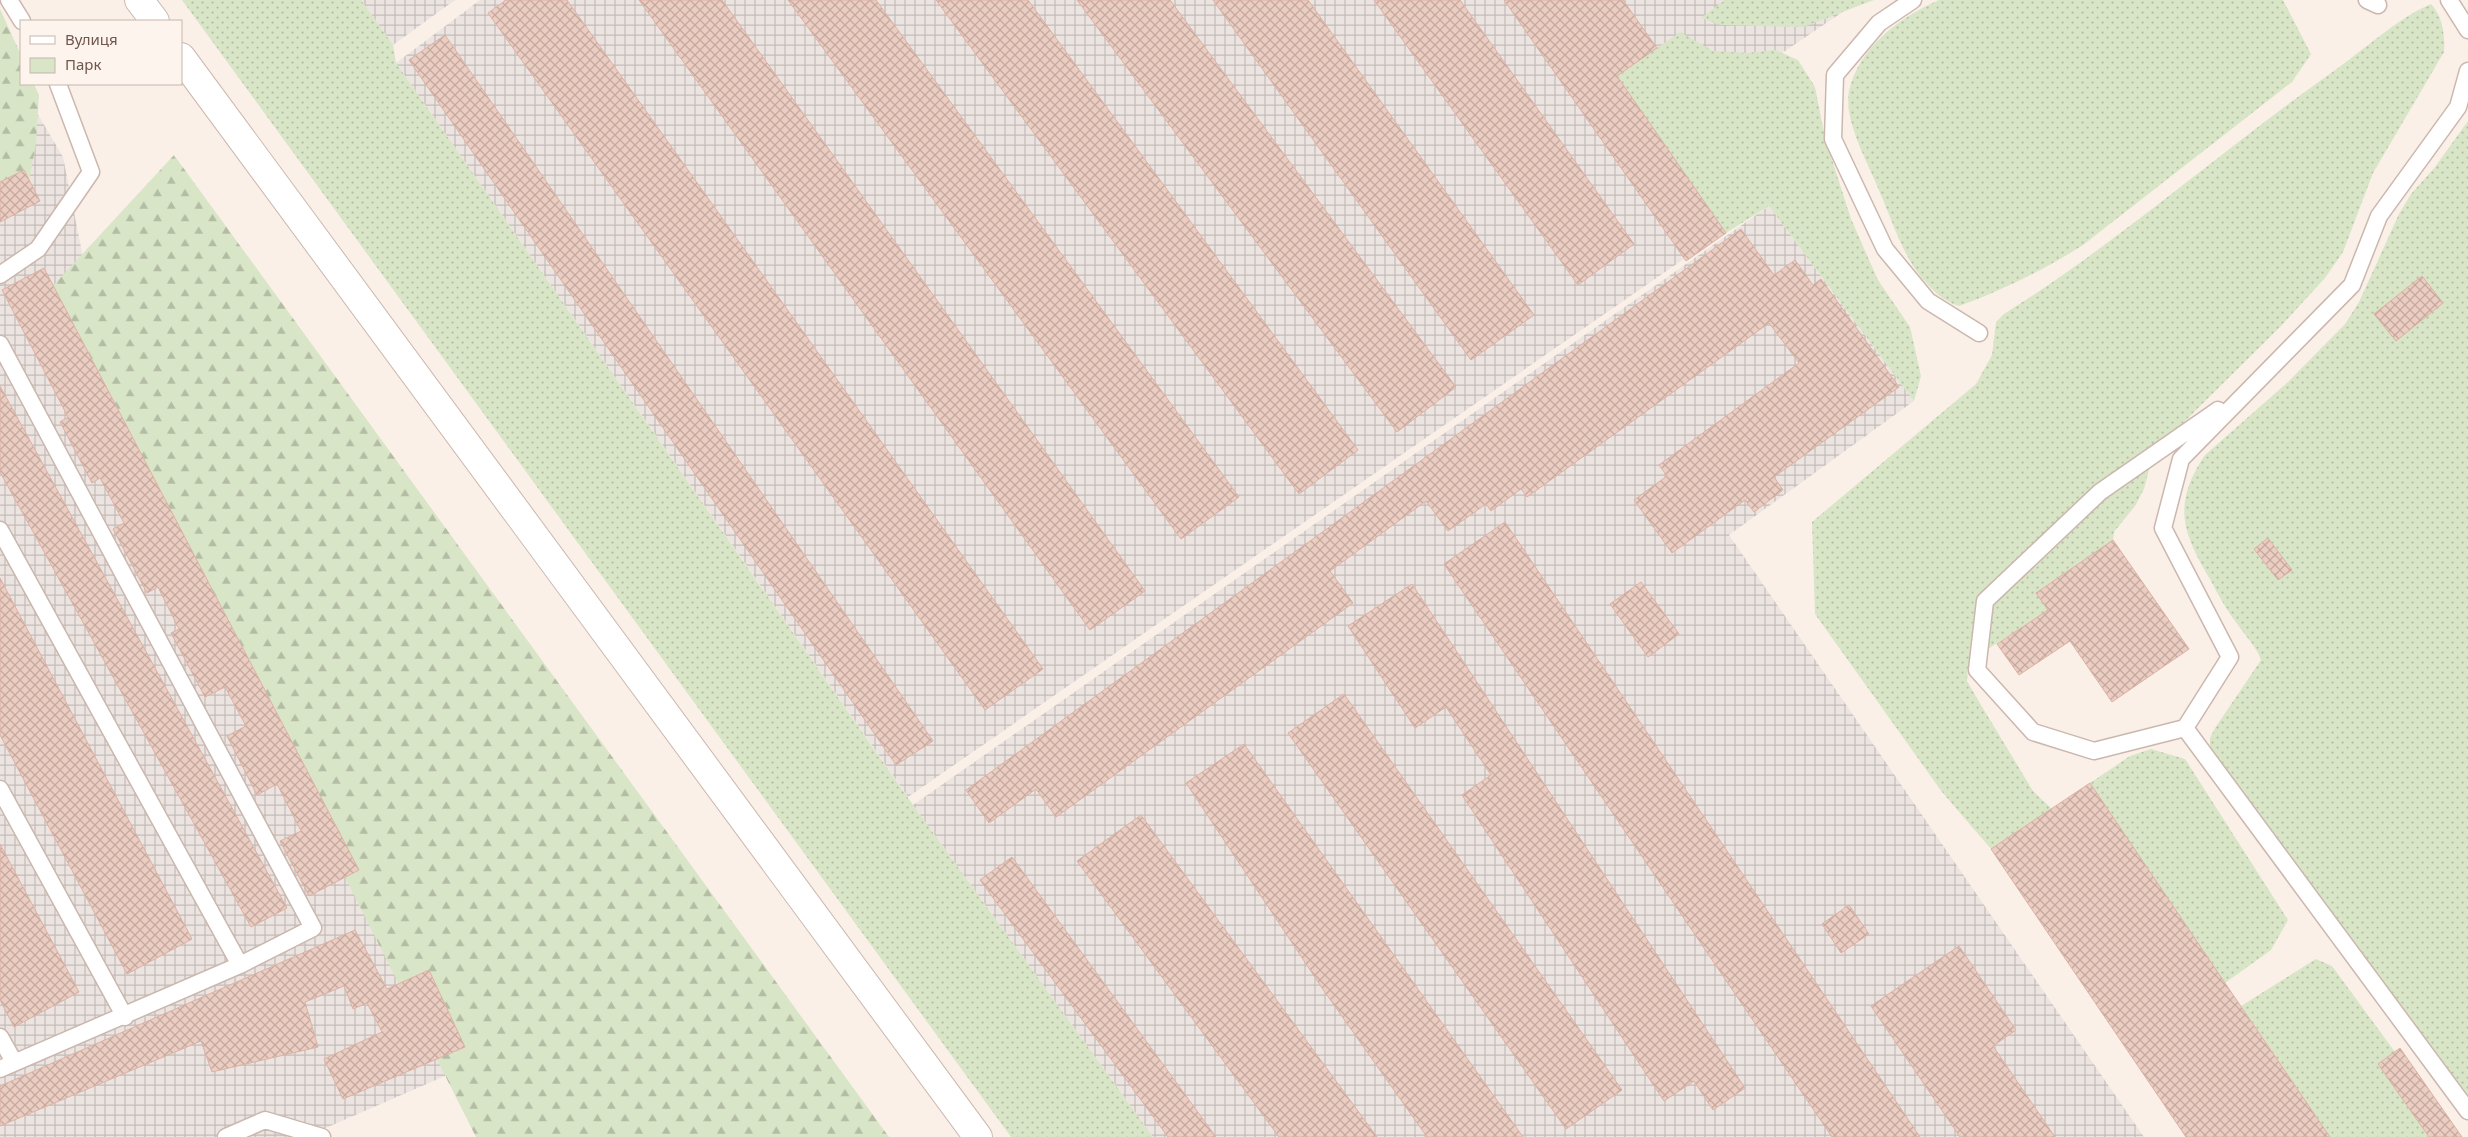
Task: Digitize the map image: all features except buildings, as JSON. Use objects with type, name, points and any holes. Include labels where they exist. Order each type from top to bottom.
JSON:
[{"type":"street","points":[[139,0],[154,20]]},
{"type":"street","points":[[182,58],[978,1137]]},
{"type":"lane","points":[[9,0],[21,20]]},
{"type":"lane","points":[[1913,0],[1879,23],[1834,75],[1833,140],[1885,249],[1928,301],[1979,333]]},
{"type":"lane","points":[[2449,0],[2468,30]]},
{"type":"lane","points":[[2250,388],[2100,492],[1984,600],[1977,670],[2033,732],[2094,751],[2185,728],[2230,658],[2163,528],[2181,459],[2352,285],[2379,216],[2458,106],[2468,72]]},
{"type":"lane","points":[[0,275],[38,249],[91,172],[58,85]]},
{"type":"lane","points":[[0,344],[313,928],[240,966],[7,1066],[0,1037]]},
{"type":"lane","points":[[0,530],[240,966]]},
{"type":"lane","points":[[2185,728],[2468,1111]]},
{"type":"lane","points":[[0,789],[124,1017]]},
{"type":"lane","points":[[226,1137],[265,1120],[322,1137]]},
{"type":"shaded area","points":[[361,0],[455,0],[393,45]]},
{"type":"shaded area","points":[[480,0],[1841,0],[1847,9],[1664,133],[1730,227],[908,797],[396,63]]},
{"type":"shaded area","points":[[0,50],[63,157],[97,327],[491,1056],[305,1137],[0,1137]]},
{"type":"shaded area","points":[[1769,206],[1914,401],[1729,535],[2144,1137],[1153,1137],[913,805]]},
{"type":"green space","points":[[182,0],[361,0],[393,45],[396,63],[913,805],[1153,1137],[1011,1137]]},
{"type":"green space","points":[[1725,0],[1874,0],[1803,27],[1721,25],[1701,18]]},
{"type":"green space","points":[[1939,0],[2283,0],[2311,54],[2292,82],[2083,245],[2023,279],[1959,306],[1934,291],[1921,277],[1908,257],[1856,138],[1850,118],[1848,102],[1854,75],[1872,47],[1883,35],[1910,15]]},
{"type":"green space","points":[[2431,4],[2442,26],[2444,52],[2373,173],[2343,252],[2325,278],[2281,326],[2160,448],[2150,466],[2144,489],[2135,506],[2114,532],[2113,540],[2037,592],[2048,610],[1985,651],[1968,667],[1967,681],[1981,705],[2033,791],[2052,809],[1991,849],[1942,792],[1815,614],[1812,522],[1976,384],[1992,355],[1996,322],[2004,314],[2047,286],[2129,227],[2392,27]]},
{"type":"green space","points":[[0,9],[20,53],[20,85],[34,85],[39,95],[36,143],[28,187],[0,210]]},
{"type":"green space","points":[[1680,32],[1713,51],[1747,53],[1775,50],[1798,60],[1815,87],[1825,138],[1851,219],[1878,280],[1910,327],[1921,376],[1914,401],[1769,206],[1726,233],[1617,76]]},
{"type":"green space","points":[[2468,121],[2468,1100],[2210,750],[2210,738],[2215,728],[2261,660],[2254,646],[2226,609],[2200,562],[2187,532],[2185,503],[2188,488],[2205,455],[2289,381],[2345,324],[2359,302],[2399,214],[2411,194],[2435,167]]},
{"type":"green space","points":[[174,155],[889,1137],[476,1137],[49,290]]},
{"type":"green space","points":[[2151,749],[2185,759],[2288,920],[2271,950],[2225,983],[2090,783],[2130,756]]},
{"type":"green space","points":[[2316,959],[2332,966],[2395,1052],[2378,1064],[2429,1137],[2330,1137],[2241,1006]]}]
